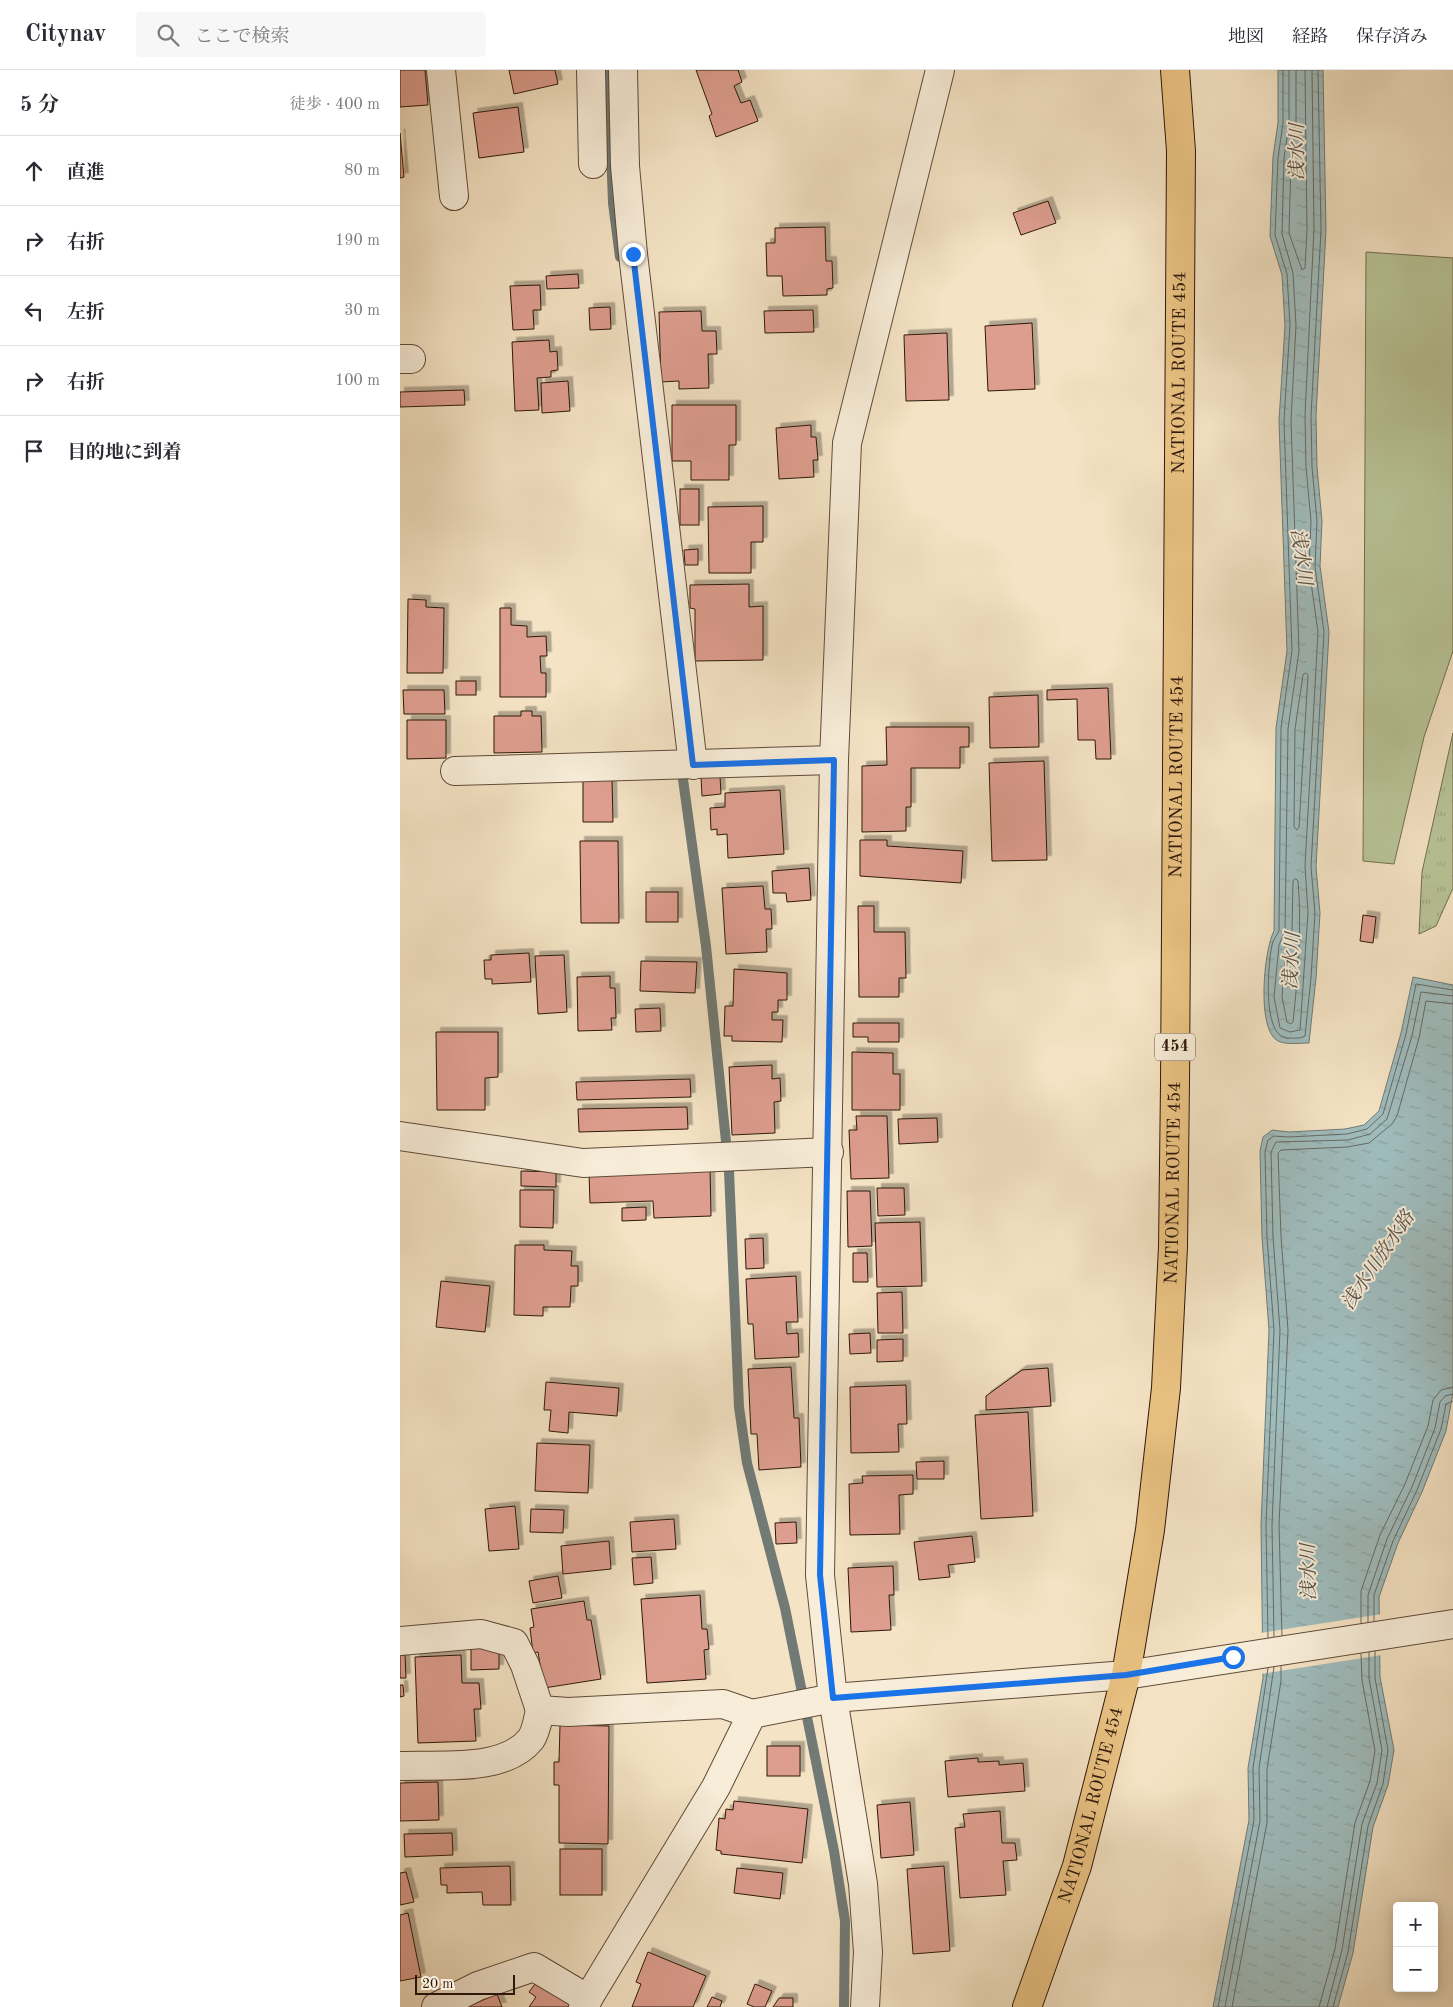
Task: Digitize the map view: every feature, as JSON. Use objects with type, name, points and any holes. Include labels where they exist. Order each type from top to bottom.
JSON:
[{"type":"highway","name":"NATIONAL ROUTE 454","points":[[1027,2007],[1076,1866],[1126,1675],[1150,1530],[1166,1388],[1173,1247],[1181,151],[1175,70]]},
{"type":"street","points":[[441,70],[454,196]]},
{"type":"street","points":[[591,70],[593,164]]},
{"type":"street","points":[[623,70],[625,166],[633,254],[693,765]]},
{"type":"street","points":[[865,2007],[868,1952],[863,1884],[833,1698],[820,1575],[829,1152],[834,760],[847,443],[940,70]]},
{"type":"street","points":[[455,771],[834,760]]},
{"type":"street","points":[[400,1136],[583,1163],[829,1152]]},
{"type":"street","points":[[540,1710],[568,1712],[723,1704],[752,1714],[833,1698],[1126,1675],[1453,1624]]},
{"type":"street","points":[[400,1641],[480,1634],[514,1644],[525,1665],[540,1710],[532,1737],[518,1752],[493,1762],[400,1766]]},
{"type":"street","points":[[436,2007],[478,1986],[534,1967],[585,2003],[716,1788],[752,1714]]},
{"type":"green space","points":[[1366,252],[1453,258],[1453,651],[1424,737],[1394,864],[1363,861]]},
{"type":"green space","points":[[1453,733],[1453,888],[1436,926],[1419,934],[1422,872]]},
{"type":"water","name":"浅水川","points":[[1278,70],[1323,70],[1326,230],[1316,416],[1317,467],[1322,521],[1320,566],[1329,632],[1316,867],[1320,913],[1309,1043],[1293,1044],[1278,1041],[1271,1034],[1264,1006],[1267,954],[1274,931],[1276,728],[1287,651],[1279,421],[1285,326],[1282,275],[1270,236],[1273,157],[1278,123]]},
{"type":"water","points":[[1413,977],[1453,985],[1453,1393],[1446,1431],[1422,1492],[1398,1543],[1379,1597],[1380,1677],[1394,1750],[1388,1785],[1373,1827],[1353,1953],[1338,2007],[1213,2007],[1249,1820],[1248,1768],[1263,1678],[1261,1525],[1269,1330],[1262,1237],[1260,1151],[1263,1137],[1272,1130],[1289,1132],[1345,1129],[1364,1125],[1379,1111],[1401,1033]]},
{"type":"pier","points":[[1382,1614],[1382,1655],[1260,1674],[1260,1633]]},
{"type":"building","points":[[400,70],[425,70],[428,105],[400,107]]},
{"type":"building","points":[[509,70],[555,70],[558,84],[514,94]]},
{"type":"building","points":[[696,70],[738,70],[742,82],[734,86],[741,103],[750,100],[758,121],[716,137],[709,116],[712,114]]},
{"type":"building","points":[[518,107],[524,152],[479,158],[473,113]]},
{"type":"building","points":[[400,133],[404,177],[400,178]]},
{"type":"building","points":[[1048,201],[1056,223],[1021,235],[1013,213]]},
{"type":"building","points":[[825,227],[826,261],[832,261],[833,288],[827,289],[827,295],[783,296],[782,276],[767,276],[766,243],[775,243],[775,228]]},
{"type":"building","points":[[578,274],[579,288],[547,289],[546,276]]},
{"type":"building","points":[[540,285],[541,310],[533,310],[534,329],[513,330],[510,286]]},
{"type":"building","points":[[610,307],[611,329],[590,330],[589,308]]},
{"type":"building","points":[[813,310],[814,332],[765,333],[764,311]]},
{"type":"building","points":[[701,311],[702,331],[716,331],[717,354],[708,354],[709,388],[679,389],[679,381],[661,382],[659,312]]},
{"type":"building","points":[[1032,323],[1035,389],[988,391],[985,326]]},
{"type":"building","points":[[947,333],[949,400],[906,401],[904,335]]},
{"type":"building","points":[[549,340],[550,352],[557,351],[558,370],[551,371],[551,377],[537,378],[539,410],[515,411],[512,342]]},
{"type":"building","points":[[568,381],[570,411],[542,413],[541,383]]},
{"type":"building","points":[[464,390],[465,405],[400,407],[400,392]]},
{"type":"building","points":[[672,405],[736,405],[736,445],[729,445],[729,480],[691,480],[691,461],[672,461]]},
{"type":"building","points":[[811,425],[811,437],[816,437],[818,460],[813,460],[814,477],[779,479],[776,428]]},
{"type":"building","points":[[680,489],[699,489],[699,525],[680,525]]},
{"type":"building","points":[[763,506],[763,542],[751,542],[751,573],[709,573],[708,507]]},
{"type":"building","points":[[698,549],[698,565],[685,565],[684,550]]},
{"type":"building","points":[[749,584],[749,607],[763,606],[763,660],[695,661],[695,609],[690,608],[690,585]]},
{"type":"building","points":[[408,599],[426,600],[426,607],[444,608],[443,673],[407,673]]},
{"type":"building","points":[[500,608],[511,608],[511,625],[527,626],[527,637],[546,636],[547,656],[540,656],[541,673],[546,673],[546,697],[500,697]]},
{"type":"building","points":[[456,681],[476,681],[476,695],[456,695]]},
{"type":"building","points":[[1108,688],[1111,759],[1096,759],[1095,740],[1078,740],[1077,699],[1047,700],[1047,690]]},
{"type":"building","points":[[403,690],[444,690],[445,714],[404,714]]},
{"type":"building","points":[[1038,695],[1039,747],[990,748],[989,697]]},
{"type":"building","points":[[521,711],[532,711],[532,716],[541,716],[542,752],[494,753],[494,716],[521,716]]},
{"type":"building","points":[[407,720],[446,720],[446,758],[407,759]]},
{"type":"building","points":[[886,727],[969,727],[969,747],[960,747],[960,768],[911,768],[911,807],[906,807],[906,831],[862,832],[862,766],[887,765]]},
{"type":"building","points":[[1044,761],[1047,860],[992,861],[989,763]]},
{"type":"building","points":[[720,776],[721,794],[702,796],[701,777]]},
{"type":"building","points":[[583,779],[612,779],[613,822],[583,822]]},
{"type":"building","points":[[780,790],[784,854],[728,858],[727,834],[717,835],[717,829],[711,830],[710,808],[725,807],[725,793]]},
{"type":"building","points":[[860,840],[887,840],[887,846],[963,851],[961,883],[860,876]]},
{"type":"building","points":[[580,841],[618,841],[619,923],[581,923]]},
{"type":"building","points":[[809,868],[811,900],[787,902],[786,893],[773,893],[772,871]]},
{"type":"building","points":[[763,886],[765,909],[771,909],[772,929],[766,929],[767,952],[726,954],[722,888]]},
{"type":"building","points":[[646,892],[678,892],[678,922],[646,922]]},
{"type":"building","points":[[858,906],[874,906],[874,932],[905,932],[906,978],[899,978],[899,997],[859,997]]},
{"type":"building","points":[[1363,915],[1376,917],[1373,943],[1360,941]]},
{"type":"building","points":[[529,953],[531,982],[492,984],[492,979],[485,979],[484,960],[491,960],[491,955]]},
{"type":"building","points":[[564,955],[567,1012],[538,1014],[535,956]]},
{"type":"building","points":[[641,961],[697,962],[695,993],[640,991]]},
{"type":"building","points":[[734,969],[787,973],[787,1000],[778,1000],[778,1012],[772,1012],[772,1020],[783,1020],[782,1042],[732,1041],[732,1036],[724,1036],[725,1006],[733,1006]]},
{"type":"building","points":[[610,976],[610,988],[615,988],[616,1018],[611,1018],[612,1030],[578,1031],[577,977]]},
{"type":"building","points":[[660,1008],[661,1031],[636,1032],[635,1009]]},
{"type":"building","points":[[853,1023],[899,1023],[899,1042],[868,1042],[868,1037],[853,1037]]},
{"type":"building","points":[[436,1032],[498,1032],[498,1077],[485,1078],[485,1110],[437,1110]]},
{"type":"building","points":[[852,1052],[893,1053],[893,1074],[900,1074],[900,1110],[852,1110]]},
{"type":"building","points":[[772,1065],[772,1079],[780,1078],[781,1101],[774,1102],[775,1133],[732,1135],[729,1067]]},
{"type":"building","points":[[690,1079],[691,1097],[577,1100],[576,1082]]},
{"type":"building","points":[[687,1107],[688,1129],[579,1132],[578,1109]]},
{"type":"building","points":[[856,1116],[887,1116],[889,1178],[851,1179],[849,1130],[857,1130]]},
{"type":"building","points":[[937,1118],[938,1142],[899,1144],[898,1119]]},
{"type":"building","points":[[710,1168],[711,1216],[654,1218],[653,1201],[590,1203],[589,1173]]},
{"type":"building","points":[[521,1171],[556,1172],[556,1187],[521,1186]]},
{"type":"building","points":[[877,1188],[904,1188],[905,1215],[878,1216]]},
{"type":"building","points":[[520,1190],[554,1190],[553,1228],[520,1227]]},
{"type":"building","points":[[847,1191],[870,1191],[872,1246],[848,1247]]},
{"type":"building","points":[[646,1207],[646,1220],[622,1221],[622,1208]]},
{"type":"building","points":[[920,1222],[922,1286],[877,1287],[875,1223]]},
{"type":"building","points":[[763,1238],[764,1268],[746,1269],[745,1239]]},
{"type":"building","points":[[515,1245],[544,1245],[544,1250],[572,1251],[571,1266],[578,1266],[578,1286],[571,1286],[570,1307],[543,1307],[543,1316],[514,1315]]},
{"type":"building","points":[[853,1253],[867,1253],[868,1282],[853,1282]]},
{"type":"building","points":[[796,1276],[798,1322],[786,1322],[787,1334],[798,1333],[799,1357],[755,1359],[753,1324],[748,1324],[746,1279]]},
{"type":"building","points":[[441,1281],[490,1286],[485,1332],[436,1327]]},
{"type":"building","points":[[902,1292],[903,1333],[878,1333],[877,1293]]},
{"type":"building","points":[[870,1333],[871,1353],[850,1354],[849,1334]]},
{"type":"building","points":[[903,1339],[903,1361],[877,1362],[877,1340]]},
{"type":"building","points":[[791,1367],[794,1418],[799,1418],[801,1467],[759,1470],[757,1434],[751,1434],[748,1369]]},
{"type":"building","points":[[1048,1368],[1051,1406],[986,1410],[986,1396],[1022,1370]]},
{"type":"building","points":[[546,1382],[619,1388],[617,1416],[569,1412],[568,1433],[549,1431],[551,1410],[544,1410]]},
{"type":"building","points":[[906,1385],[907,1424],[898,1424],[899,1452],[851,1453],[850,1387]]},
{"type":"building","points":[[1028,1412],[1033,1516],[981,1519],[975,1415]]},
{"type":"building","points":[[537,1443],[590,1445],[588,1493],[535,1491]]},
{"type":"building","points":[[944,1461],[944,1479],[917,1479],[916,1462]]},
{"type":"building","points":[[913,1475],[913,1494],[899,1495],[900,1534],[850,1535],[849,1484],[863,1483],[862,1476]]},
{"type":"building","points":[[515,1506],[519,1549],[489,1551],[485,1509]]},
{"type":"building","points":[[531,1509],[564,1510],[563,1533],[530,1532]]},
{"type":"building","points":[[674,1519],[676,1549],[632,1552],[630,1522]]},
{"type":"building","points":[[796,1522],[797,1543],[776,1544],[775,1523]]},
{"type":"building","points":[[972,1536],[975,1562],[948,1565],[950,1577],[919,1580],[914,1542]]},
{"type":"building","points":[[609,1541],[611,1569],[563,1574],[561,1546]]},
{"type":"building","points":[[651,1557],[653,1583],[634,1585],[632,1558]]},
{"type":"building","points":[[893,1566],[894,1595],[889,1595],[891,1630],[851,1632],[848,1568]]},
{"type":"building","points":[[558,1576],[562,1598],[533,1603],[529,1581]]},
{"type":"building","points":[[700,1595],[702,1629],[707,1629],[709,1649],[704,1650],[706,1679],[647,1683],[641,1599]]},
{"type":"building","points":[[584,1601],[587,1620],[591,1620],[601,1679],[544,1688],[538,1652],[533,1653],[530,1628],[534,1627],[531,1609]]},
{"type":"building","points":[[499,1647],[499,1669],[471,1670],[471,1648]]},
{"type":"building","points":[[400,1655],[405,1655],[406,1678],[400,1678]]},
{"type":"building","points":[[461,1655],[462,1683],[479,1683],[481,1709],[474,1709],[476,1741],[418,1743],[415,1657]]},
{"type":"building","points":[[400,1685],[403,1685],[404,1696],[400,1697]]},
{"type":"building","points":[[560,1725],[609,1726],[608,1844],[559,1843],[559,1785],[554,1785],[554,1762],[559,1762]]},
{"type":"building","points":[[767,1746],[800,1746],[800,1776],[767,1776]]},
{"type":"building","points":[[978,1758],[978,1762],[999,1761],[999,1765],[1023,1763],[1025,1791],[948,1797],[945,1761]]},
{"type":"building","points":[[438,1782],[439,1820],[400,1821],[400,1783]]},
{"type":"building","points":[[734,1801],[808,1809],[802,1863],[721,1854],[721,1851],[716,1850],[719,1818],[725,1819],[726,1809],[733,1810]]},
{"type":"building","points":[[910,1802],[914,1855],[881,1858],[877,1805]]},
{"type":"building","points":[[1000,1811],[1002,1843],[1015,1843],[1017,1860],[1003,1861],[1006,1895],[960,1898],[955,1828],[965,1827],[963,1814]]},
{"type":"building","points":[[452,1833],[453,1855],[405,1857],[404,1834]]},
{"type":"building","points":[[560,1849],[602,1849],[602,1895],[560,1895]]},
{"type":"building","points":[[510,1866],[511,1905],[483,1905],[482,1892],[447,1893],[447,1885],[441,1885],[440,1868]]},
{"type":"building","points":[[944,1866],[950,1951],[913,1954],[907,1869]]},
{"type":"building","points":[[737,1868],[783,1873],[780,1899],[734,1893]]},
{"type":"building","points":[[406,1872],[414,1902],[400,1905],[400,1873]]},
{"type":"building","points":[[408,1913],[421,1977],[400,1981],[400,1915]]},
{"type":"building","points":[[648,1952],[706,1976],[693,2007],[632,2007],[641,1984],[636,1982]]},
{"type":"building","points":[[538,1980],[571,2003],[568,2007],[529,2007],[536,1997],[529,1992]]},
{"type":"building","points":[[755,1984],[772,1991],[765,2007],[754,2007],[747,2004]]},
{"type":"building","points":[[497,1994],[502,2007],[467,2007]]},
{"type":"building","points":[[712,1997],[722,2001],[720,2007],[707,2007]]},
{"type":"building","points":[[779,1998],[793,1998],[793,2007],[773,2007]]},
{"type":"waterway","points":[[608,70],[613,203],[620,257]]},
{"type":"waterway","points":[[681,765],[706,946],[729,1171],[739,1407],[747,1463],[785,1608],[834,1851],[845,1921],[844,2007]]},
{"type":"route","points":[[633,254],[693,765],[834,760],[829,1152],[820,1575],[833,1698],[1126,1675],[1233,1657]]},
{"type":"water label","name":"浅水川放水路","points":[[1379,1261]]}]
